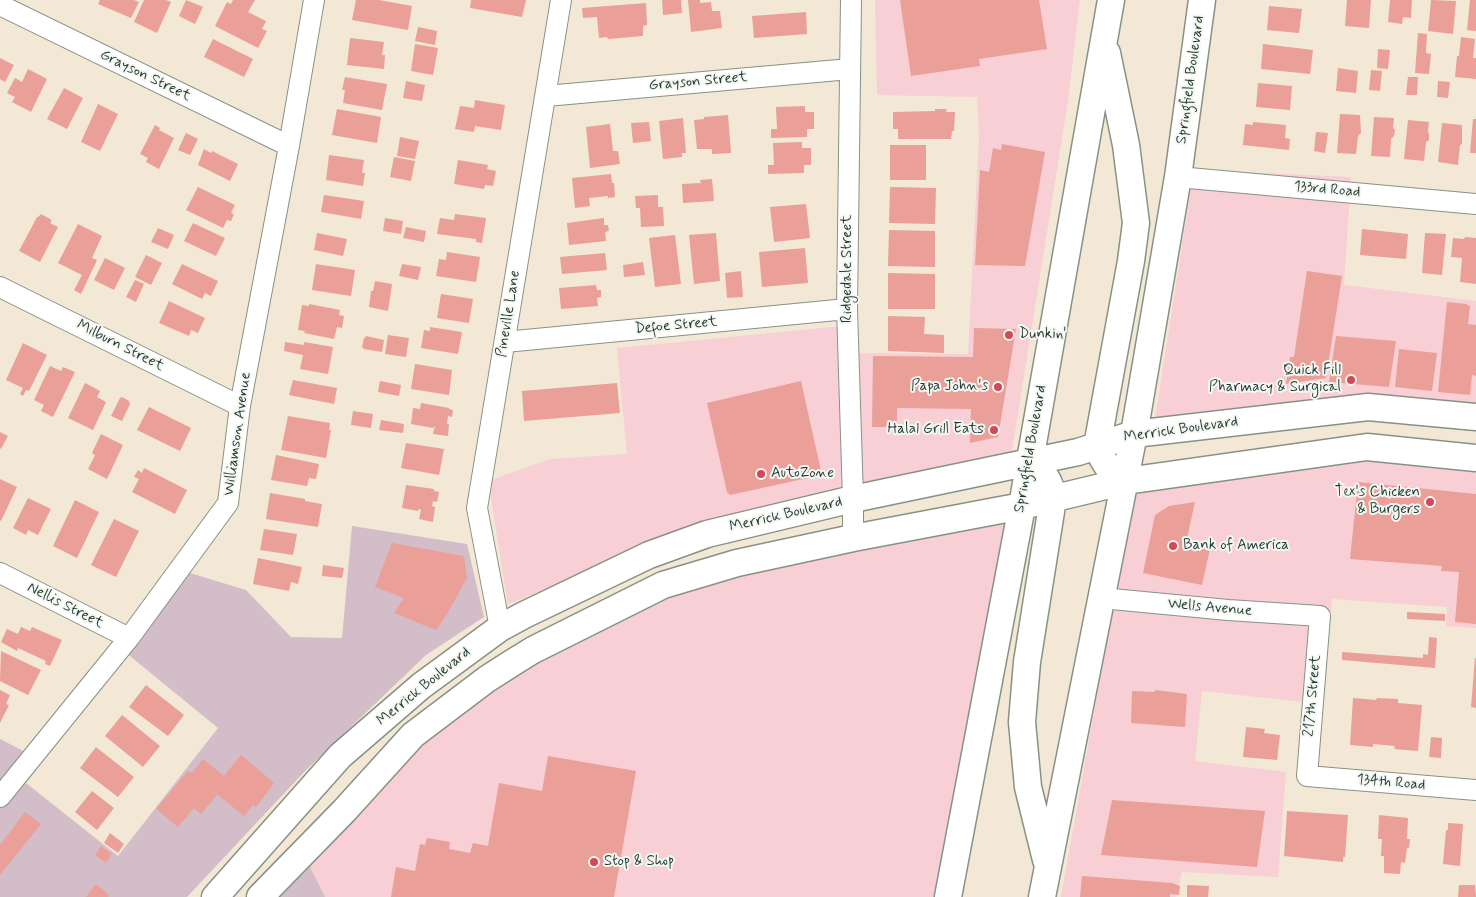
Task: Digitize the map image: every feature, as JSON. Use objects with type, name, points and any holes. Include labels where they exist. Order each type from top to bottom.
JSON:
[{"type":"main road","name":"Springfield Boulevard","points":[[948,897],[1022,506],[1110,0]]},
{"type":"main road","name":"Springfield Boulevard","points":[[1042,897],[1126,481],[1178,177],[1202,0]]},
{"type":"main road","points":[[1104,37],[1126,145],[1136,223],[1097,446],[1103,462],[1113,473],[1126,481]]},
{"type":"main road","name":"Merrick Boulevard","points":[[215,897],[340,756],[421,686],[500,628],[649,555],[707,534],[853,499],[1078,452],[1134,434],[1368,407],[1476,418]]},
{"type":"main road","name":"Merrick Boulevard","points":[[260,897],[344,811],[413,735],[487,679],[533,650],[663,585],[737,563],[853,538],[1022,506],[1126,481],[1367,447],[1476,458]]},
{"type":"main road","points":[[1028,463],[1041,471],[1046,477],[1051,486],[1053,499],[1027,662],[1022,722],[1028,787],[1048,867]]},
{"type":"street","name":"Williamson Avenue","points":[[0,796],[129,638],[228,503],[240,406],[289,146],[314,0]]},
{"type":"street","name":"Pineville Lane","points":[[500,628],[477,508],[561,0]]},
{"type":"street","name":"Ridgedale Street","points":[[851,0],[847,310],[853,538]]},
{"type":"street","name":"Grayson Street","points":[[0,5],[289,146]]},
{"type":"street","name":"Grayson Street","points":[[546,96],[850,69]]},
{"type":"street","name":"133rd Road","points":[[1178,177],[1476,204]]},
{"type":"street","name":"Milburn Street","points":[[0,286],[240,406]]},
{"type":"street","name":"Defoe Street","points":[[505,342],[847,310]]},
{"type":"street","name":"Nellis Street","points":[[0,573],[129,638]]},
{"type":"street","name":"Wells Avenue","points":[[1101,598],[1228,610],[1320,616]]},
{"type":"street","name":"217th Street","points":[[1307,776],[1320,616]]},
{"type":"street","name":"134th Road","points":[[1307,776],[1476,790]]},
{"type":"shaded area","points":[[875,0],[1080,0],[1068,101],[1011,457],[640,550],[508,604],[488,481],[550,459],[627,454],[617,348],[843,326],[843,353],[968,354],[979,137],[977,97],[877,95]]},
{"type":"shaded area","points":[[1194,170],[1351,177],[1344,285],[1476,301],[1476,407],[1154,424]]},
{"type":"shaded area","points":[[1370,455],[1476,464],[1476,628],[1446,626],[1447,607],[1332,599],[1322,704],[1202,691],[1195,761],[1286,772],[1278,877],[1182,872],[1176,897],[1061,897],[1134,488]]},
{"type":"shaded area","points":[[1014,513],[940,897],[325,897],[316,882],[309,865],[418,741],[498,680],[674,587]]},
{"type":"shaded area","points":[[352,526],[467,544],[484,617],[426,655],[306,770],[187,897],[0,897],[0,739],[43,761],[26,783],[118,856],[218,728],[125,652],[190,573],[246,590],[291,637],[342,638]]},
{"type":"shaded area","points":[[309,865],[325,897],[278,897]]},
{"type":"building","points":[[100,0],[134,0],[139,2],[131,18],[98,4]]},
{"type":"building","points":[[144,0],[166,0],[171,2],[157,33],[134,22]]},
{"type":"building","points":[[186,0],[203,7],[195,24],[179,16]]},
{"type":"building","points":[[233,0],[255,0],[248,12],[266,21],[262,29],[267,31],[258,48],[215,26],[227,2],[231,4]]},
{"type":"building","points":[[356,0],[379,0],[412,6],[408,30],[352,20]]},
{"type":"building","points":[[471,0],[526,0],[522,17],[470,8]]},
{"type":"building","points":[[662,0],[681,0],[682,13],[663,15]]},
{"type":"building","points":[[688,0],[700,0],[700,3],[711,2],[712,11],[720,11],[722,28],[691,32]]},
{"type":"building","points":[[900,0],[1039,0],[1047,49],[979,59],[980,66],[911,76]]},
{"type":"building","points":[[1347,0],[1371,0],[1369,28],[1345,26]]},
{"type":"building","points":[[1390,0],[1412,0],[1411,18],[1403,17],[1402,24],[1388,22]]},
{"type":"building","points":[[1431,0],[1456,1],[1453,34],[1428,31]]},
{"type":"building","points":[[1470,0],[1476,0],[1476,31],[1467,30]]},
{"type":"building","points":[[646,3],[647,25],[643,26],[643,36],[599,38],[597,17],[583,18],[582,8]]},
{"type":"building","points":[[1269,6],[1302,9],[1299,33],[1267,30]]},
{"type":"building","points":[[806,12],[807,34],[754,38],[752,16]]},
{"type":"building","points":[[418,27],[437,31],[435,45],[415,41]]},
{"type":"building","points":[[1418,33],[1427,34],[1426,53],[1431,54],[1429,74],[1415,73]]},
{"type":"building","points":[[1461,37],[1475,39],[1473,58],[1476,58],[1476,79],[1455,77]]},
{"type":"building","points":[[350,38],[384,42],[382,55],[385,55],[384,69],[347,65]]},
{"type":"building","points":[[213,39],[253,59],[244,77],[204,57]]},
{"type":"building","points":[[415,44],[438,48],[433,75],[411,71]]},
{"type":"building","points":[[1263,44],[1313,50],[1310,74],[1261,69]]},
{"type":"building","points":[[1378,49],[1390,50],[1388,69],[1377,68]]},
{"type":"building","points":[[0,58],[14,65],[5,82],[0,79]]},
{"type":"building","points":[[1338,68],[1358,71],[1356,93],[1336,91]]},
{"type":"building","points":[[28,69],[47,79],[31,112],[12,102],[15,97],[7,93],[15,78],[22,82]]},
{"type":"building","points":[[1371,70],[1382,71],[1380,91],[1369,90]]},
{"type":"building","points":[[345,77],[387,84],[382,110],[343,103],[345,90],[342,90]]},
{"type":"building","points":[[1408,77],[1418,77],[1417,95],[1406,95]]},
{"type":"building","points":[[406,81],[425,85],[422,101],[403,98]]},
{"type":"building","points":[[1438,81],[1450,82],[1448,98],[1437,97]]},
{"type":"building","points":[[1258,83],[1292,86],[1290,110],[1256,107]]},
{"type":"building","points":[[64,88],[83,98],[67,129],[47,119]]},
{"type":"building","points":[[475,100],[505,105],[501,130],[475,126],[474,132],[455,129],[460,106],[474,108]]},
{"type":"building","points":[[98,104],[118,114],[100,151],[81,142]]},
{"type":"building","points":[[805,106],[805,112],[814,112],[814,129],[807,129],[807,137],[771,138],[771,129],[777,129],[776,107]]},
{"type":"building","points":[[337,109],[381,117],[377,143],[332,135]]},
{"type":"building","points":[[935,109],[947,109],[946,112],[955,112],[954,131],[952,131],[951,139],[898,139],[898,129],[893,129],[893,112],[935,111]]},
{"type":"building","points":[[1340,114],[1360,115],[1361,133],[1358,136],[1356,154],[1337,153]]},
{"type":"building","points":[[728,115],[731,153],[712,154],[712,149],[697,149],[694,120],[704,119],[704,117]]},
{"type":"building","points":[[1374,117],[1394,118],[1393,128],[1395,130],[1394,136],[1391,139],[1390,157],[1371,156]]},
{"type":"building","points":[[683,118],[686,153],[682,153],[682,157],[663,159],[659,121]]},
{"type":"building","points":[[1473,119],[1476,119],[1476,153],[1470,153]]},
{"type":"building","points":[[1408,120],[1429,122],[1429,140],[1426,142],[1424,161],[1404,159]]},
{"type":"building","points":[[649,122],[651,141],[633,143],[631,123]]},
{"type":"building","points":[[1253,122],[1286,125],[1285,138],[1290,139],[1289,150],[1243,145],[1245,124],[1253,125]]},
{"type":"building","points":[[1442,123],[1462,125],[1462,144],[1460,145],[1458,165],[1438,162]]},
{"type":"building","points":[[610,124],[613,151],[618,151],[620,164],[590,168],[586,127]]},
{"type":"building","points":[[155,125],[160,128],[159,130],[174,138],[159,169],[146,162],[148,158],[140,154]]},
{"type":"building","points":[[1316,132],[1328,133],[1325,153],[1314,151]]},
{"type":"building","points":[[186,133],[198,139],[190,155],[178,150]]},
{"type":"building","points":[[400,137],[419,141],[415,159],[397,156]]},
{"type":"building","points":[[802,142],[802,148],[811,148],[811,165],[804,165],[804,173],[768,174],[768,165],[774,165],[773,143]]},
{"type":"building","points":[[1002,144],[1045,152],[1025,266],[975,265],[980,170],[989,172],[993,148],[1001,150]]},
{"type":"building","points":[[890,145],[926,145],[926,180],[890,180]]},
{"type":"building","points":[[204,149],[238,164],[230,181],[198,165]]},
{"type":"building","points":[[329,155],[364,160],[363,186],[326,180]]},
{"type":"building","points":[[394,157],[415,161],[411,181],[390,177]]},
{"type":"building","points":[[458,160],[488,165],[487,169],[496,171],[493,186],[485,185],[484,189],[454,184]]},
{"type":"building","points":[[611,174],[615,197],[589,198],[590,206],[575,208],[572,178]]},
{"type":"building","points":[[712,179],[714,201],[683,203],[682,184],[701,183],[700,180]]},
{"type":"building","points":[[198,187],[235,205],[231,213],[234,214],[231,221],[227,220],[223,228],[186,210]]},
{"type":"building","points":[[890,187],[936,188],[935,224],[889,223]]},
{"type":"building","points":[[324,195],[364,201],[361,219],[321,212]]},
{"type":"building","points":[[658,195],[658,207],[663,207],[664,226],[641,227],[640,208],[636,208],[635,196]]},
{"type":"building","points":[[806,204],[810,238],[774,242],[770,207]]},
{"type":"building","points":[[41,214],[52,220],[50,223],[58,227],[40,262],[19,251],[37,217]]},
{"type":"building","points":[[455,214],[486,218],[482,243],[476,242],[476,239],[437,234],[440,218],[454,220]]},
{"type":"building","points":[[385,218],[403,221],[401,234],[383,231]]},
{"type":"building","points":[[604,218],[604,225],[608,225],[609,231],[605,232],[606,241],[569,245],[567,223]]},
{"type":"building","points":[[193,223],[225,238],[216,256],[184,241]]},
{"type":"building","points":[[78,224],[102,236],[92,258],[97,260],[81,294],[74,290],[82,275],[58,263]]},
{"type":"building","points":[[406,227],[426,231],[424,242],[403,238]]},
{"type":"building","points":[[158,228],[174,235],[168,249],[151,242]]},
{"type":"building","points":[[1362,229],[1408,234],[1406,259],[1360,255]]},
{"type":"building","points":[[889,230],[935,231],[935,267],[888,266]]},
{"type":"building","points":[[317,233],[347,239],[343,256],[314,250]]},
{"type":"building","points":[[716,233],[720,281],[694,284],[689,235]]},
{"type":"building","points":[[1425,233],[1446,234],[1442,275],[1422,273]]},
{"type":"building","points":[[675,235],[681,284],[655,287],[649,238]]},
{"type":"building","points":[[1465,237],[1476,238],[1476,284],[1460,282],[1462,258],[1451,257],[1453,238],[1464,239]]},
{"type":"building","points":[[805,248],[808,283],[762,287],[759,252]]},
{"type":"building","points":[[447,252],[480,257],[476,282],[436,276],[439,259],[446,260]]},
{"type":"building","points":[[605,253],[607,270],[562,274],[560,257]]},
{"type":"building","points":[[146,255],[162,263],[151,285],[135,277]]},
{"type":"building","points":[[105,258],[125,268],[114,290],[94,280]]},
{"type":"building","points":[[643,262],[645,275],[624,277],[623,265]]},
{"type":"building","points":[[182,264],[218,281],[211,296],[205,293],[202,299],[172,284]]},
{"type":"building","points":[[316,264],[355,270],[351,296],[312,290]]},
{"type":"building","points":[[402,264],[421,267],[418,280],[399,276]]},
{"type":"building","points":[[741,271],[743,297],[727,298],[725,273]]},
{"type":"building","points":[[1307,271],[1342,276],[1326,378],[1286,384],[1290,357],[1294,357]]},
{"type":"building","points":[[888,273],[935,274],[935,309],[888,309]]},
{"type":"building","points":[[135,280],[144,284],[136,302],[126,297]]},
{"type":"building","points":[[375,281],[392,284],[388,311],[369,307],[371,291],[373,291]]},
{"type":"building","points":[[596,285],[597,290],[601,290],[601,297],[597,298],[598,306],[561,309],[559,288]]},
{"type":"building","points":[[441,294],[473,299],[469,323],[437,318]]},
{"type":"building","points":[[169,301],[205,318],[198,333],[191,330],[189,336],[159,323]]},
{"type":"building","points":[[1447,302],[1470,306],[1468,324],[1476,325],[1476,376],[1472,375],[1470,395],[1438,392]]},
{"type":"building","points":[[309,304],[340,310],[339,315],[344,316],[342,328],[337,327],[334,339],[298,330],[302,305],[309,306]]},
{"type":"building","points":[[888,316],[925,317],[924,334],[944,335],[944,353],[888,351]]},
{"type":"building","points":[[430,327],[462,332],[458,354],[421,348],[424,330],[430,331]]},
{"type":"building","points":[[974,328],[1016,329],[998,437],[970,443],[971,409],[897,408],[897,427],[872,427],[873,356],[973,357]]},
{"type":"building","points":[[388,335],[409,338],[406,357],[385,354]]},
{"type":"building","points":[[366,336],[384,340],[382,352],[362,347]]},
{"type":"building","points":[[1336,336],[1396,341],[1389,387],[1329,382]]},
{"type":"building","points":[[285,342],[304,345],[304,342],[333,347],[328,374],[300,369],[303,355],[284,351]]},
{"type":"building","points":[[23,343],[47,355],[29,391],[26,390],[23,396],[20,394],[23,388],[6,380]]},
{"type":"building","points":[[1399,349],[1437,353],[1432,391],[1395,387]]},
{"type":"building","points":[[415,364],[452,370],[449,395],[411,389]]},
{"type":"building","points":[[50,366],[61,371],[63,367],[75,372],[53,417],[41,411],[44,405],[34,400]]},
{"type":"building","points":[[293,380],[337,388],[334,404],[289,395]]},
{"type":"building","points":[[380,381],[401,385],[399,396],[378,392]]},
{"type":"building","points":[[801,381],[821,471],[820,474],[730,495],[727,492],[707,403]]},
{"type":"building","points":[[85,383],[100,391],[97,397],[106,402],[93,430],[68,418]]},
{"type":"building","points":[[617,383],[620,413],[524,421],[522,391]]},
{"type":"building","points":[[122,397],[129,401],[130,404],[122,421],[111,416]]},
{"type":"building","points":[[421,403],[453,410],[452,417],[448,416],[448,436],[433,434],[435,426],[433,428],[411,424],[413,408],[420,409]]},
{"type":"building","points":[[149,407],[191,428],[180,451],[137,430]]},
{"type":"building","points":[[353,411],[373,414],[371,428],[351,425]]},
{"type":"building","points":[[288,416],[330,423],[329,430],[331,430],[326,458],[281,450]]},
{"type":"building","points":[[381,420],[404,424],[403,433],[379,430]]},
{"type":"building","points":[[0,432],[8,436],[1,449],[0,448]]},
{"type":"building","points":[[101,434],[123,445],[107,479],[88,469],[95,455],[92,453]]},
{"type":"building","points":[[406,443],[444,449],[439,475],[401,468]]},
{"type":"building","points":[[276,455],[319,464],[316,479],[309,478],[307,486],[271,480]]},
{"type":"building","points":[[144,468],[187,490],[175,514],[132,492],[139,479],[134,477],[138,470],[142,473]]},
{"type":"building","points":[[0,479],[17,487],[1,521],[0,520]]},
{"type":"building","points":[[1358,482],[1476,494],[1476,624],[1455,622],[1459,572],[1441,571],[1442,566],[1350,559]]},
{"type":"building","points":[[406,485],[434,489],[434,491],[439,492],[437,502],[433,501],[432,506],[435,507],[433,522],[419,519],[421,510],[402,508]]},
{"type":"building","points":[[270,493],[322,504],[318,527],[266,519]]},
{"type":"building","points":[[28,498],[51,509],[38,535],[28,530],[26,535],[13,528]]},
{"type":"building","points":[[75,500],[99,512],[77,558],[53,546]]},
{"type":"building","name":"Bank of America","points":[[1195,502],[1186,543],[1210,549],[1202,585],[1143,573],[1155,515],[1169,506]]},
{"type":"building","points":[[114,519],[139,531],[116,577],[91,565]]},
{"type":"building","points":[[264,529],[297,534],[293,555],[260,550]]},
{"type":"building","points":[[392,543],[464,556],[467,578],[436,630],[394,613],[404,598],[375,587]]},
{"type":"building","points":[[258,558],[302,567],[298,584],[291,582],[289,591],[253,584]]},
{"type":"building","points":[[323,565],[344,568],[342,578],[322,576]]},
{"type":"building","points":[[1407,612],[1445,614],[1445,621],[1407,619]]},
{"type":"building","points":[[21,627],[30,631],[32,627],[62,640],[50,666],[45,664],[46,661],[18,648],[17,651],[1,642],[7,629],[18,634]]},
{"type":"building","points":[[1429,637],[1437,638],[1435,668],[1342,660],[1342,652],[1423,658],[1423,654],[1428,655]]},
{"type":"building","points":[[1,651],[41,670],[28,695],[0,681]]},
{"type":"building","points":[[1476,659],[1476,708],[1471,707]]},
{"type":"building","points":[[146,685],[184,715],[168,736],[129,707]]},
{"type":"building","points":[[0,690],[10,695],[6,704],[9,705],[0,723]]},
{"type":"building","points":[[1155,690],[1187,694],[1185,727],[1131,723],[1132,691],[1155,692]]},
{"type":"building","points":[[1353,698],[1398,699],[1398,703],[1422,705],[1418,751],[1394,749],[1395,746],[1373,744],[1373,747],[1350,745]]},
{"type":"building","points":[[122,715],[160,746],[143,767],[105,736]]},
{"type":"building","points":[[1246,727],[1265,729],[1264,733],[1280,735],[1277,760],[1243,757]]},
{"type":"building","points":[[1431,737],[1442,738],[1441,758],[1429,757]]},
{"type":"building","points":[[96,747],[134,777],[118,797],[80,768]]},
{"type":"building","points":[[241,755],[274,783],[256,807],[253,805],[244,816],[213,791],[217,795],[201,814],[194,808],[178,827],[156,809],[188,771],[192,773],[203,759],[224,776]]},
{"type":"building","points":[[548,756],[636,771],[614,897],[391,897],[396,867],[415,871],[420,844],[425,845],[427,838],[450,842],[449,849],[470,853],[473,843],[488,846],[499,783],[542,791]]},
{"type":"building","points":[[92,791],[114,808],[97,830],[75,812]]},
{"type":"building","points":[[1112,800],[1265,811],[1257,867],[1101,855]]},
{"type":"building","points":[[1287,811],[1348,815],[1343,862],[1284,856]]},
{"type":"building","points":[[25,812],[41,824],[0,875],[0,845]]},
{"type":"building","points":[[1379,815],[1408,818],[1407,839],[1410,839],[1409,848],[1407,848],[1405,863],[1401,862],[1400,874],[1384,873],[1384,856],[1381,856],[1382,839],[1378,839]]},
{"type":"building","points":[[1448,823],[1463,824],[1460,866],[1443,864]]},
{"type":"building","points":[[110,833],[124,844],[118,853],[104,843]]},
{"type":"building","points":[[101,846],[112,854],[106,863],[95,855]]},
{"type":"building","points":[[1082,876],[1172,883],[1180,886],[1179,895],[1170,894],[1170,897],[1080,897]]},
{"type":"building","points":[[96,884],[109,895],[108,897],[86,897]]},
{"type":"building","points":[[1187,885],[1209,886],[1208,897],[1187,897]]},
{"type":"building","points":[[1459,885],[1475,885],[1476,897],[1458,897]]},
{"type":"place","name":"Dunkin'","points":[[1009,335]]},
{"type":"place","name":"Quick Fill Pharmacy & Surgical","points":[[1351,380]]},
{"type":"place","name":"Papa John's","points":[[998,387]]},
{"type":"place","name":"Halal Grill Eats","points":[[994,430]]},
{"type":"place","name":"AutoZone","points":[[761,474]]},
{"type":"place","name":"Tex's Chicken & Burgers","points":[[1430,502]]},
{"type":"place","name":"Bank of America","points":[[1173,546]]},
{"type":"place","name":"Stop & Shop","points":[[594,862]]}]
